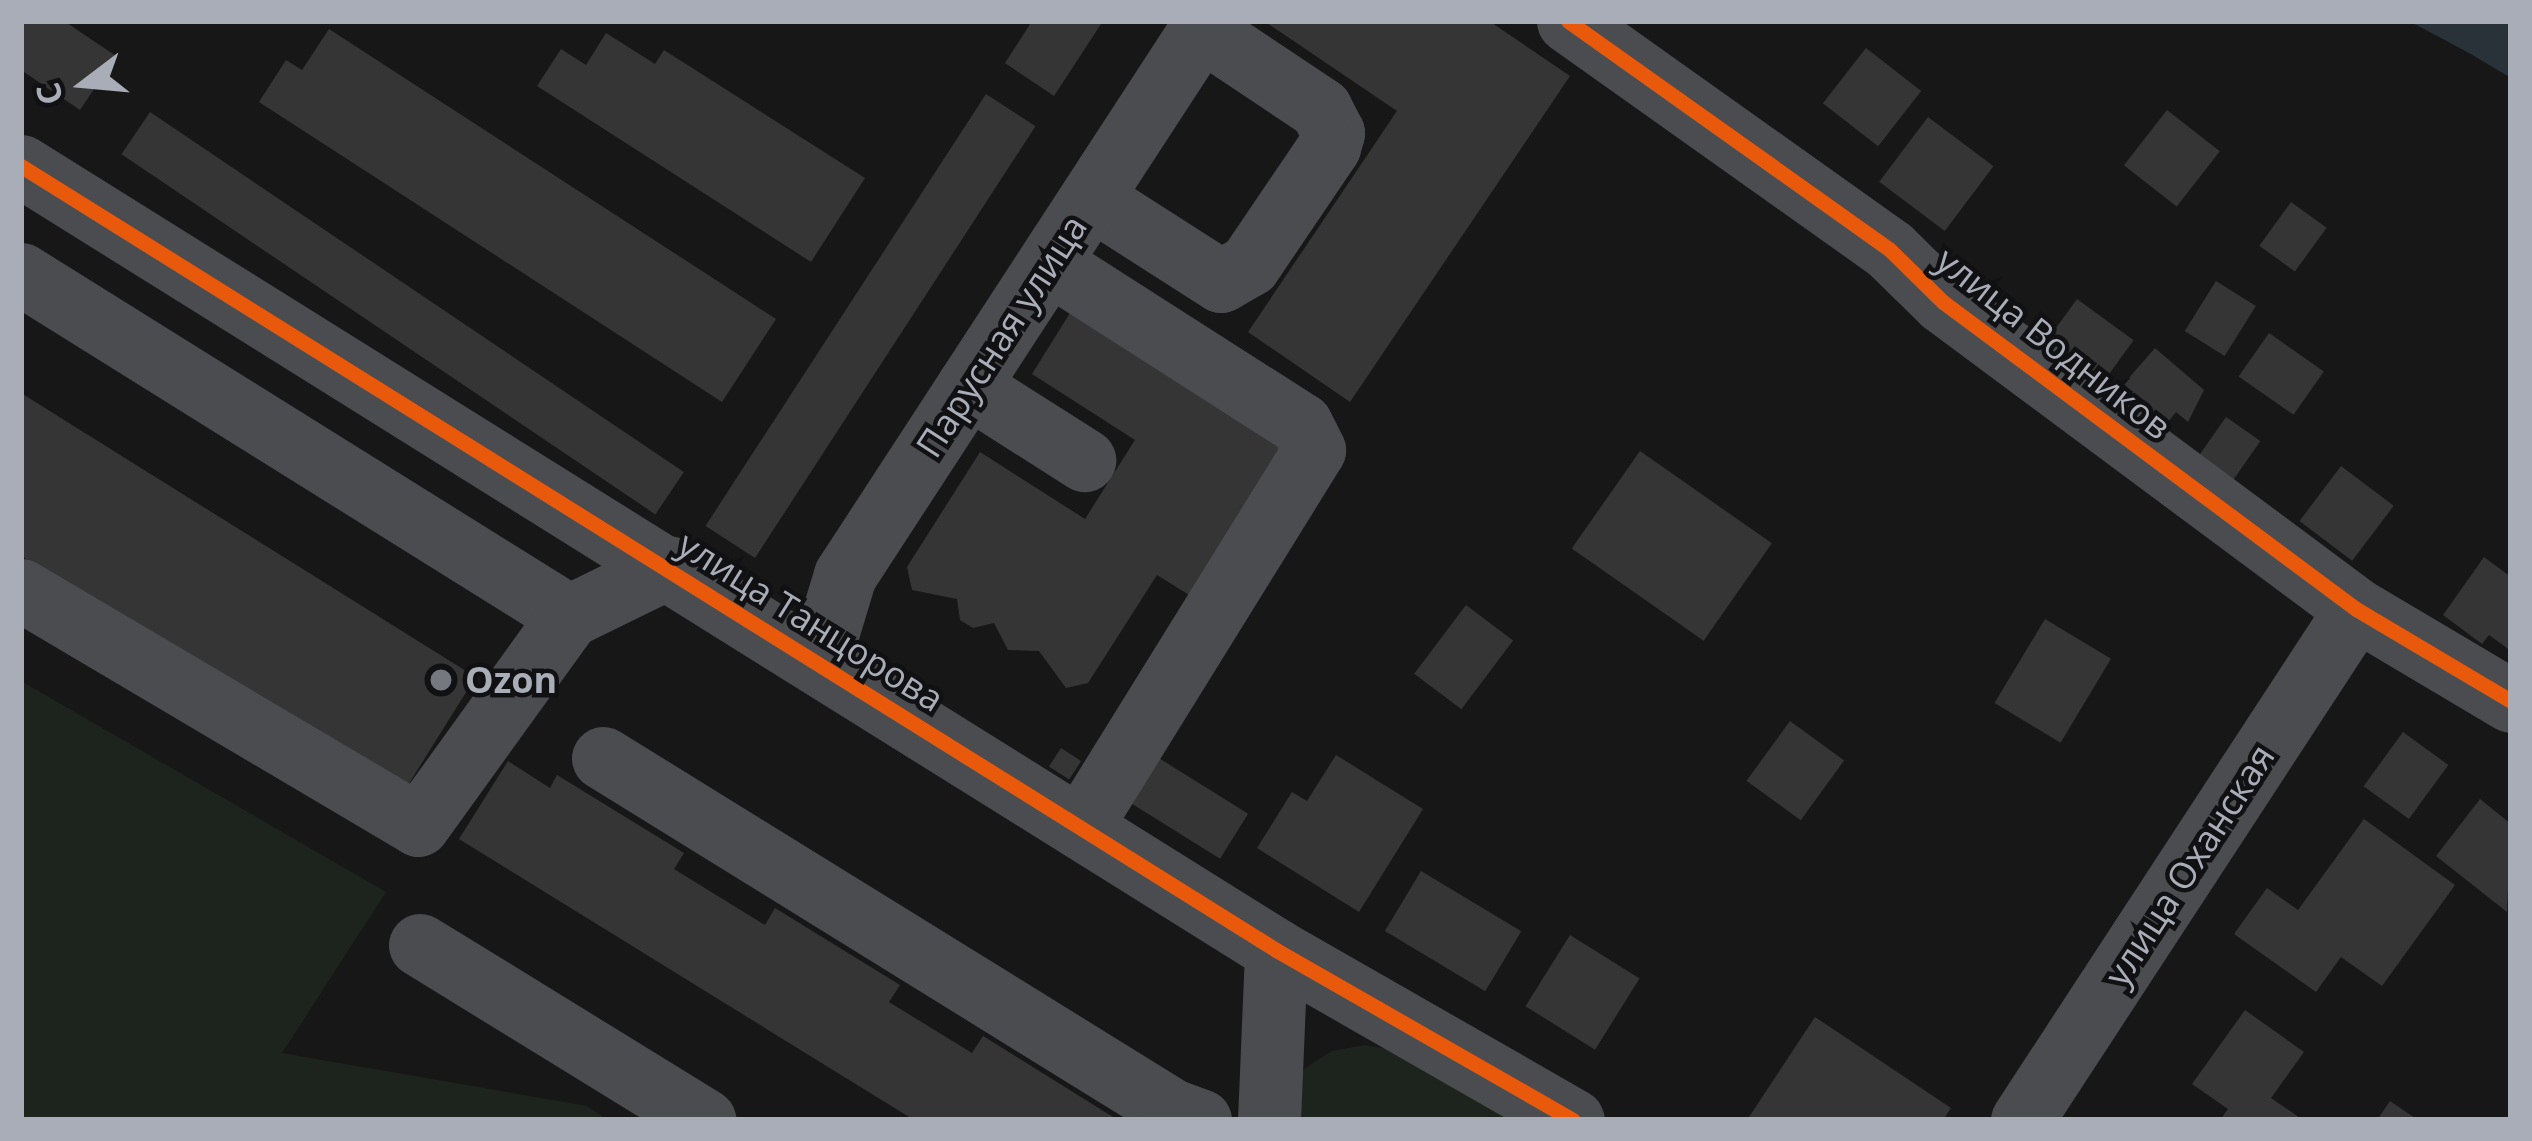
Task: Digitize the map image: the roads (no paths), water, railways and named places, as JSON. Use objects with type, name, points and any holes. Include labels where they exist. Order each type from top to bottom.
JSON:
[{"type":"street","name":"улица Водников","points":[[1568,21],[1890,250],[1943,302],[2356,609],[2511,701]]},
{"type":"street","name":"Парусная улица","points":[[819,661],[845,575],[1204,25]]},
{"type":"street","points":[[1091,198],[1221,281],[1249,266],[1329,147],[1333,134],[1321,110],[1204,25]]},
{"type":"street","name":"улица Танцорова","points":[[21,166],[1276,950],[1573,1120]]},
{"type":"street","points":[[1049,263],[1301,424],[1315,450],[1080,826]]},
{"type":"street","points":[[21,274],[569,616]]},
{"type":"street","points":[[968,386],[1084,460]]},
{"type":"street","points":[[21,590],[418,825],[569,616],[669,567]]},
{"type":"street","points":[[739,611],[845,575]]},
{"type":"street","name":"улица Оханская","points":[[2022,1120],[2356,609]]},
{"type":"street","points":[[603,758],[1172,1110],[1200,1120]]},
{"type":"street","points":[[420,945],[704,1120]]},
{"type":"street","points":[[1269,1120],[1276,950]]},
{"type":"place","name":"Ozon","points":[[441,680]]}]
